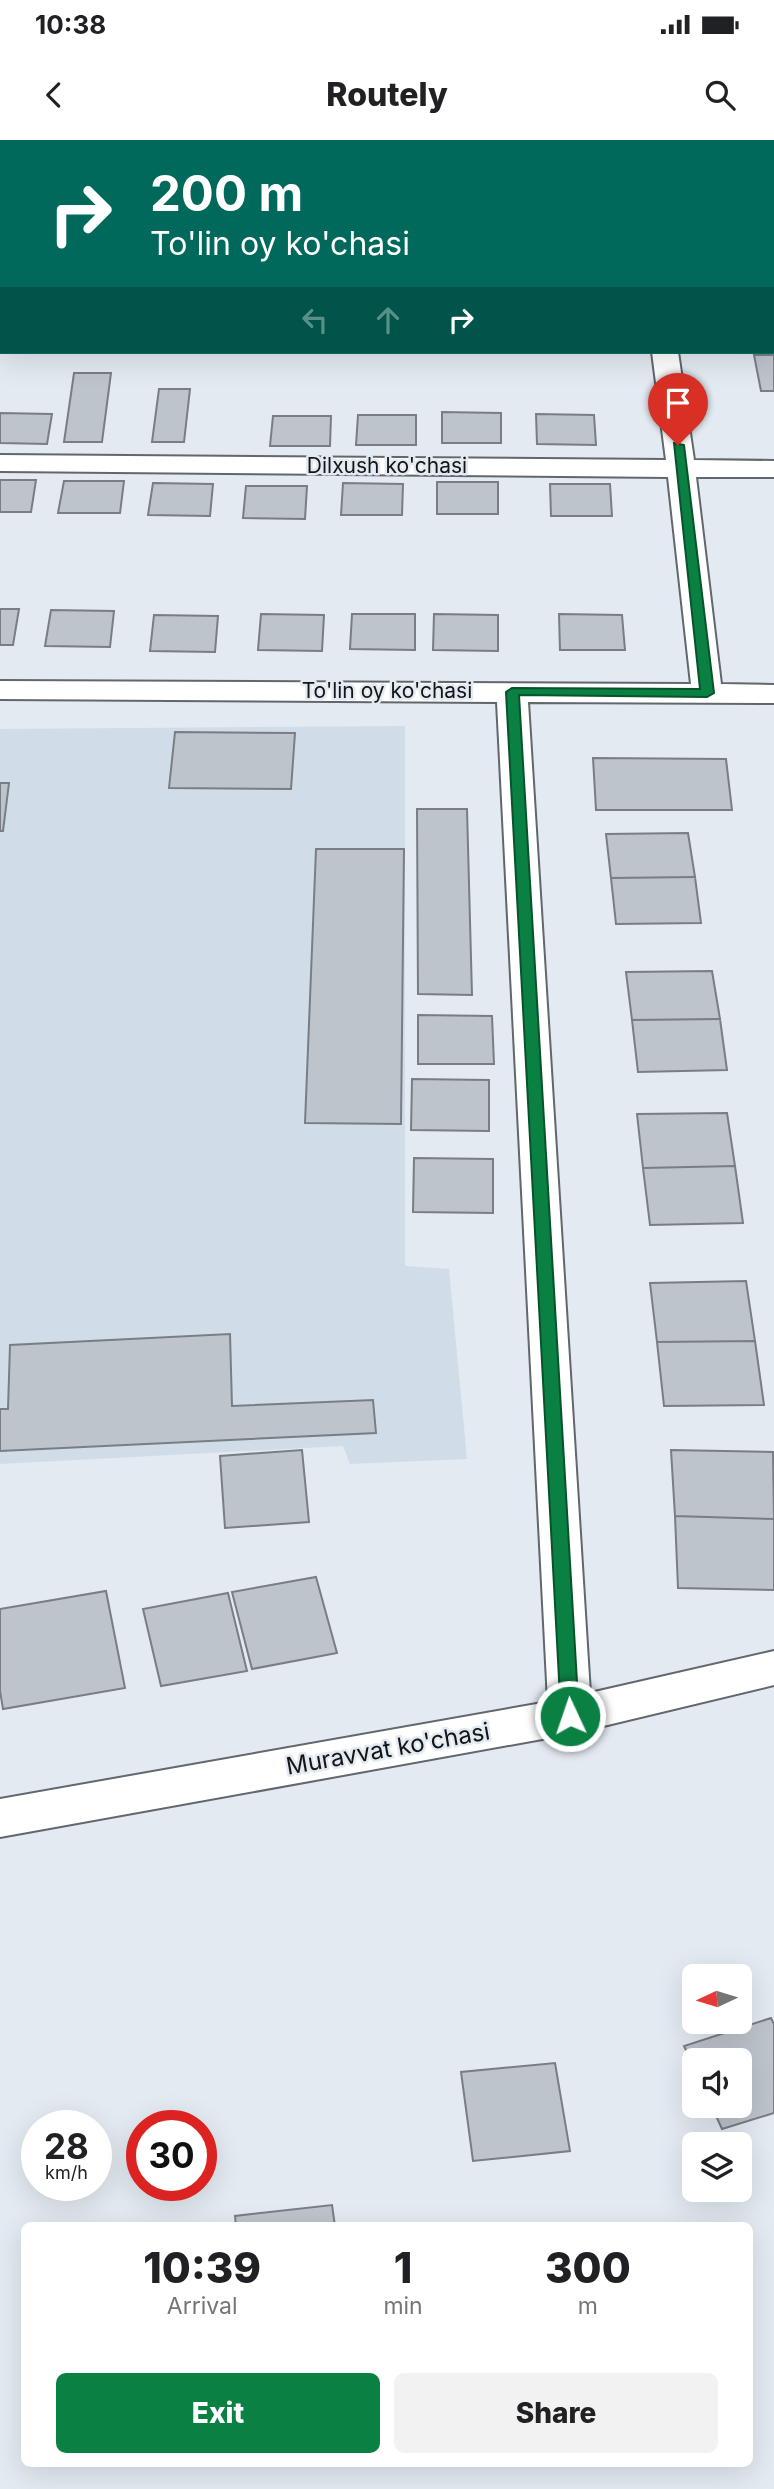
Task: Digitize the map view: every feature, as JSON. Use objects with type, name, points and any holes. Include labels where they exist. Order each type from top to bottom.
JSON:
[{"type":"street","points":[[665,354],[707,693]]},
{"type":"street","name":"Dilxush ko'chasi","points":[[0,463],[774,469]]},
{"type":"street","name":"To'lin oy ko'chasi","points":[[0,690],[774,694]]},
{"type":"street","points":[[512,692],[570,1716]]},
{"type":"street","name":"Muravvat ko'chasi","points":[[0,1818],[570,1716],[774,1668]]},
{"type":"shaded area","points":[[405,726],[405,1266],[449,1269],[467,1459],[350,1464],[343,1446],[0,1464],[0,729]]},
{"type":"building","points":[[754,355],[774,355],[774,391],[761,391]]},
{"type":"building","points":[[74,373],[111,373],[102,442],[64,442]]},
{"type":"building","points":[[159,389],[190,389],[184,442],[152,442]]},
{"type":"building","points":[[442,412],[501,413],[501,443],[442,443]]},
{"type":"building","points":[[0,413],[52,414],[47,444],[0,443]]},
{"type":"building","points":[[536,414],[594,415],[596,445],[537,444]]},
{"type":"building","points":[[358,415],[416,415],[416,445],[356,445]]},
{"type":"building","points":[[273,416],[331,416],[330,446],[270,446]]},
{"type":"building","points":[[0,480],[36,480],[31,512],[0,512]]},
{"type":"building","points":[[64,481],[124,481],[120,513],[58,513]]},
{"type":"building","points":[[437,482],[498,482],[498,514],[437,514]]},
{"type":"building","points":[[153,483],[213,484],[210,516],[148,515]]},
{"type":"building","points":[[343,483],[403,484],[402,515],[341,515]]},
{"type":"building","points":[[550,484],[610,484],[612,516],[551,516]]},
{"type":"building","points":[[246,486],[307,486],[305,519],[243,518]]},
{"type":"building","points":[[0,609],[19,609],[13,645],[0,645]]},
{"type":"building","points":[[51,610],[114,611],[110,647],[45,646]]},
{"type":"building","points":[[261,614],[324,615],[322,651],[258,650]]},
{"type":"building","points":[[352,614],[415,614],[415,650],[350,649]]},
{"type":"building","points":[[434,614],[498,615],[498,651],[433,650]]},
{"type":"building","points":[[559,614],[622,615],[625,650],[560,650]]},
{"type":"building","points":[[154,615],[218,616],[215,652],[150,651]]},
{"type":"building","points":[[175,732],[295,733],[291,789],[169,788]]},
{"type":"building","points":[[593,758],[726,759],[732,810],[596,810]]},
{"type":"building","points":[[0,783],[9,783],[3,831],[0,831]]},
{"type":"building","points":[[417,809],[467,809],[472,995],[418,994]]},
{"type":"building","points":[[688,833],[695,877],[611,878],[606,834]]},
{"type":"building","points":[[316,849],[404,849],[401,1124],[305,1123]]},
{"type":"building","points":[[695,877],[701,923],[616,924],[611,878]]},
{"type":"building","points":[[712,971],[720,1019],[632,1020],[626,972]]},
{"type":"building","points":[[418,1015],[492,1016],[494,1064],[418,1064]]},
{"type":"building","points":[[720,1019],[727,1070],[638,1072],[632,1020]]},
{"type":"building","points":[[412,1079],[489,1080],[489,1131],[411,1130]]},
{"type":"building","points":[[727,1113],[735,1166],[643,1168],[637,1114]]},
{"type":"building","points":[[414,1158],[493,1159],[493,1213],[413,1212]]},
{"type":"building","points":[[735,1166],[743,1223],[650,1225],[643,1168]]},
{"type":"building","points":[[746,1281],[755,1341],[657,1342],[650,1283]]},
{"type":"building","points":[[230,1334],[232,1406],[373,1400],[376,1433],[0,1451],[0,1409],[8,1409],[10,1345]]},
{"type":"building","points":[[755,1341],[764,1405],[664,1406],[657,1342]]},
{"type":"building","points":[[302,1450],[309,1522],[225,1528],[220,1456]]},
{"type":"building","points":[[671,1450],[773,1452],[774,1519],[675,1516]]},
{"type":"building","points":[[675,1516],[774,1519],[774,1590],[678,1588]]},
{"type":"building","points":[[316,1577],[337,1653],[252,1669],[232,1592]]},
{"type":"building","points":[[106,1591],[125,1688],[3,1709],[0,1691],[0,1609]]},
{"type":"building","points":[[228,1593],[247,1671],[161,1686],[143,1609]]},
{"type":"building","points":[[771,2018],[774,2024],[774,2113],[722,2129],[717,2118],[752,2118],[752,2048],[684,2046],[721,2034],[752,2034],[752,2024]]},
{"type":"building","points":[[555,2063],[570,2151],[473,2161],[461,2072]]},
{"type":"building","points":[[332,2205],[334,2222],[236,2222],[235,2216]]},
{"type":"route","points":[[570,1716],[512,692],[707,693],[678,445]]}]
